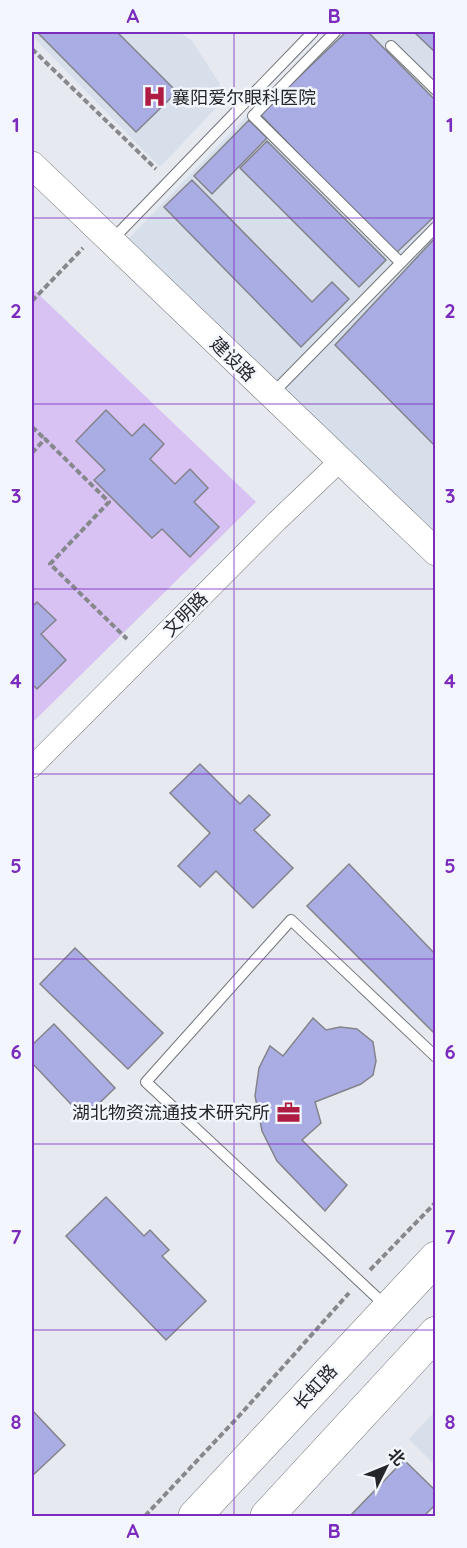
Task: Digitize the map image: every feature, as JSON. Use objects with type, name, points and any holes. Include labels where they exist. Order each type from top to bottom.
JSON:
[{"type":"highway","name":"长虹路","points":[[195,1516],[435,1258]]},
{"type":"highway","points":[[275,1513],[435,1333]]},
{"type":"street","name":"建设路","points":[[32,165],[435,552]]},
{"type":"street","name":"文明路","points":[[32,767],[277,521],[340,461]]},
{"type":"lane","points":[[105,236],[168,181],[313,32]]},
{"type":"lane","points":[[335,32],[253,116],[400,262]]},
{"type":"lane","points":[[391,46],[435,90]]},
{"type":"lane","points":[[271,395],[435,226]]},
{"type":"lane","points":[[388,1309],[146,1082],[291,920],[435,1057]]},
{"type":"path","points":[[32,49],[168,181]]},
{"type":"path","points":[[32,302],[105,236]]},
{"type":"path","points":[[32,427],[110,502],[50,564],[144,655]]},
{"type":"path","points":[[32,453],[45,439]]},
{"type":"path","points":[[145,1516],[239,1416],[359,1281],[435,1202]]},
{"type":"shaded area","name":"襄阳爱尔眼科医院","points":[[32,32],[179,32],[192,41],[220,84],[215,109],[160,167],[32,36]]},
{"type":"shaded area","points":[[328,32],[435,32],[435,536],[128,239]]},
{"type":"shaded area","points":[[32,288],[256,502],[32,723]]},
{"type":"shaded area","points":[[435,1411],[435,1465],[409,1439]]},
{"type":"building","name":"襄阳爱尔眼科医院","points":[[37,32],[117,32],[177,92],[136,132]]},
{"type":"building","points":[[346,32],[368,32],[436,101],[436,215],[395,254],[260,114]]},
{"type":"building","points":[[414,32],[436,32],[436,53]]},
{"type":"building","points":[[249,120],[267,138],[212,194],[194,176]]},
{"type":"building","points":[[267,141],[386,260],[359,287],[240,168]]},
{"type":"building","points":[[192,180],[312,302],[332,282],[349,299],[301,347],[164,207]]},
{"type":"building","points":[[436,237],[436,447],[335,345]]},
{"type":"building","points":[[106,410],[132,436],[144,424],[164,444],[150,459],[175,484],[190,469],[208,488],[194,502],[219,527],[190,557],[162,529],[152,538],[94,480],[105,470],[76,441]]},
{"type":"building","points":[[37,602],[56,620],[41,634],[66,660],[37,689],[32,684],[32,607]]},
{"type":"building","points":[[200,764],[240,804],[249,795],[270,815],[254,830],[293,868],[253,908],[216,871],[200,887],[178,866],[210,833],[170,793]]},
{"type":"building","points":[[349,864],[436,955],[436,1035],[307,906]]},
{"type":"building","points":[[75,948],[163,1033],[128,1069],[40,984]]},
{"type":"building","name":"湖北物资流通技术研究所","points":[[313,1018],[326,1030],[340,1027],[357,1029],[373,1042],[376,1061],[373,1075],[361,1084],[315,1102],[321,1123],[302,1140],[347,1185],[325,1211],[277,1161],[262,1131],[255,1096],[259,1068],[270,1046],[283,1056]]},
{"type":"building","points":[[54,1024],[115,1088],[84,1118],[32,1063],[32,1045]]},
{"type":"building","points":[[106,1197],[144,1236],[150,1230],[169,1250],[162,1256],[206,1301],[166,1340],[66,1236]]},
{"type":"building","points":[[32,1410],[65,1445],[32,1476]]},
{"type":"building","points":[[404,1460],[436,1491],[436,1504],[424,1516],[350,1516]]},
{"type":"place","name":"襄阳爱尔眼科医院","points":[[154,97]]},
{"type":"place","name":"湖北物资流通技术研究所","points":[[288,1112]]}]
